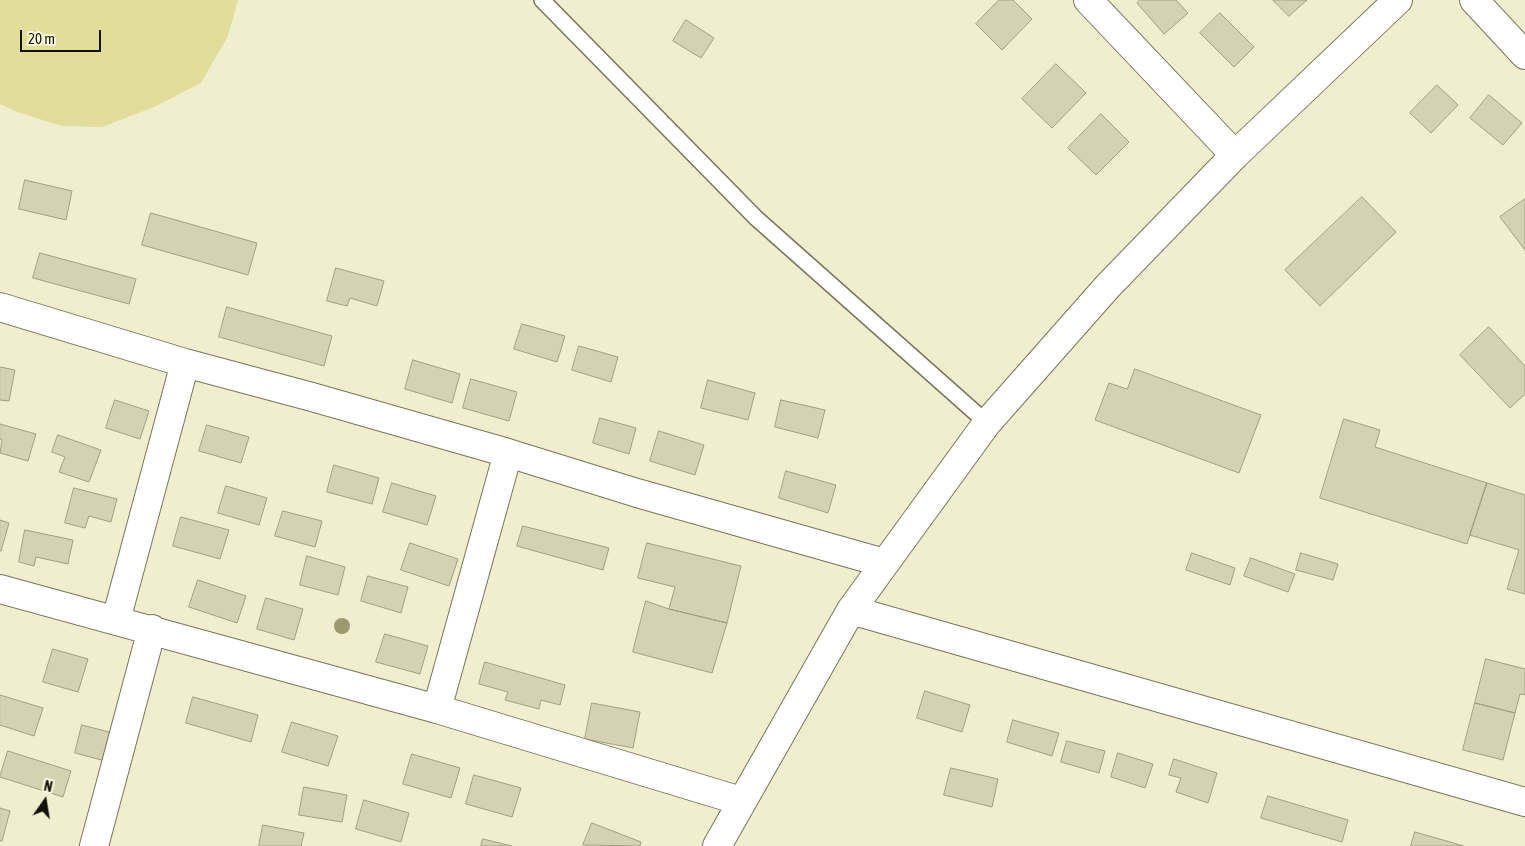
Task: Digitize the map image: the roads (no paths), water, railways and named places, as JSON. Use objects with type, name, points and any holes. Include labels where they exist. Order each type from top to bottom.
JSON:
[{"type":"street","points":[[1088,0],[1234,155]]},
{"type":"street","points":[[717,846],[850,610],[987,423],[1108,286],[1234,155],[1398,0]]},
{"type":"street","points":[[1474,0],[1525,55]]},
{"type":"street","points":[[0,307],[185,363],[508,453],[637,493],[884,563]]},
{"type":"street","points":[[116,620],[185,363]]},
{"type":"street","points":[[437,709],[508,453]]},
{"type":"street","points":[[0,589],[437,709],[741,801]]},
{"type":"street","points":[[850,610],[1525,802]]},
{"type":"street","points":[[94,846],[152,630]]},
{"type":"lane","points":[[542,0],[756,218],[987,423]]}]
